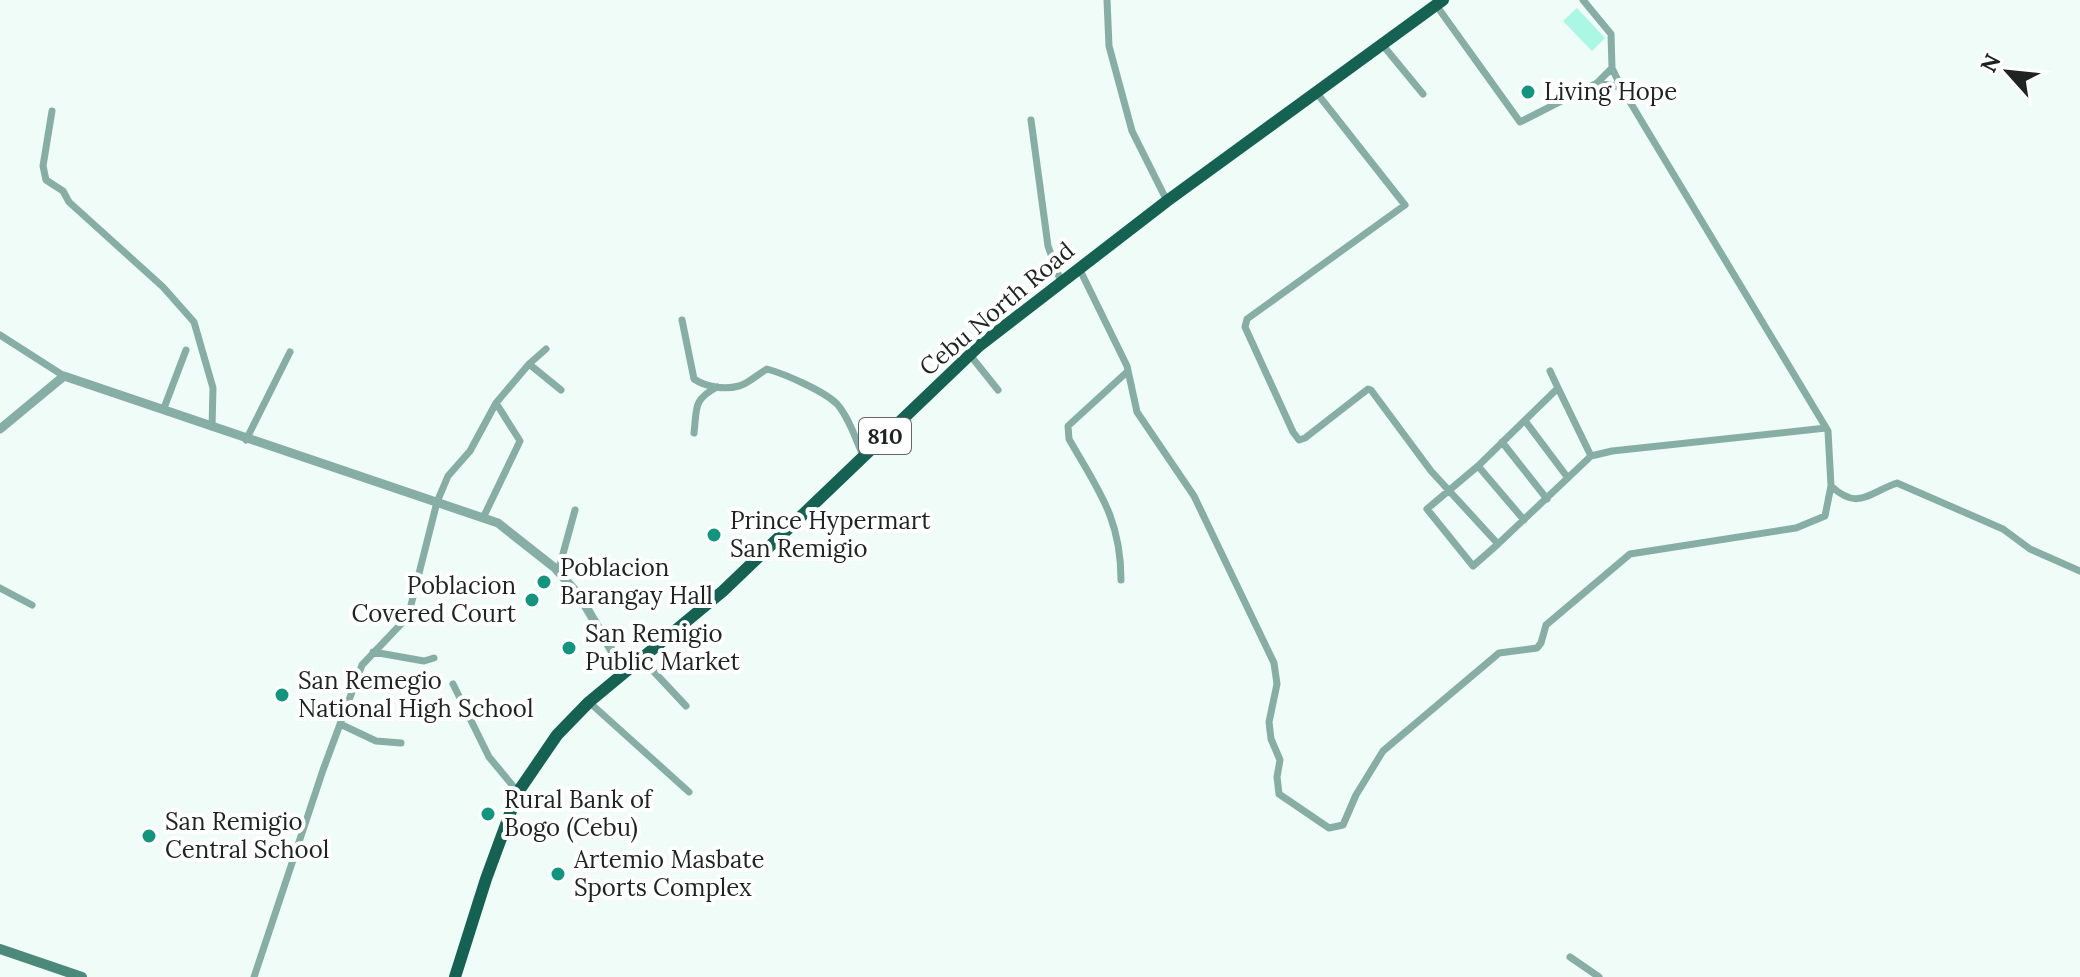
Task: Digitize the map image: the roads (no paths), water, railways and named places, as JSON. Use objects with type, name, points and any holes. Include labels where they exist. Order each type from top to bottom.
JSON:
[{"type":"highway","name":"Cebu North Road","points":[[455,977],[518,792],[557,735],[589,702],[723,591],[970,355],[1167,201],[1440,3]]},
{"type":"main road","points":[[1,952],[57,973],[82,977]]},
{"type":"street","points":[[1107,0],[1109,46],[1132,131],[1167,201]]},
{"type":"street","points":[[1079,268],[1128,371],[1137,412],[1194,496],[1274,663],[1277,684],[1269,722],[1271,739],[1280,760],[1277,777],[1279,794],[1329,828],[1343,825],[1356,795],[1383,751],[1499,653],[1537,648],[1546,625],[1630,554],[1796,528],[1825,516],[1831,486],[1826,428],[1621,87],[1612,68],[1611,34],[1583,0]]},
{"type":"street","points":[[1440,3],[1520,122],[1597,83],[1612,68]]},
{"type":"street","points":[[1381,43],[1423,94]]},
{"type":"street","points":[[1597,83],[1621,87]]},
{"type":"street","points":[[1316,91],[1405,205],[1255,312],[1247,319],[1245,327],[1299,440],[1368,389],[1431,471],[1452,490],[1498,544]]},
{"type":"street","points":[[52,111],[43,166],[46,180],[63,191],[69,202],[163,287],[194,322],[213,388],[212,427]]},
{"type":"street","points":[[1031,120],[1048,246],[1061,282]]},
{"type":"street","points":[[682,320],[694,379],[717,387],[740,386],[767,369],[806,385],[837,404],[864,457]]},
{"type":"street","points":[[0,335],[64,376],[498,523],[558,572],[579,595],[625,673]]},
{"type":"street","points":[[254,977],[362,665],[402,623],[410,609],[437,502],[448,476],[470,451],[496,403],[546,349]]},
{"type":"street","points":[[164,408],[186,350]]},
{"type":"street","points":[[246,440],[290,352]]},
{"type":"street","points":[[970,355],[998,390]]},
{"type":"street","points":[[529,364],[561,390]]},
{"type":"street","points":[[1121,580],[1121,555],[1112,514],[1069,439],[1068,426],[1128,371]]},
{"type":"street","points":[[1550,371],[1591,456]]},
{"type":"street","points":[[0,429],[64,376]]},
{"type":"street","points":[[694,433],[697,404],[701,396],[717,387]]},
{"type":"street","points":[[1558,388],[1526,422],[1427,509],[1473,566],[1591,456],[1612,451],[1826,428]]},
{"type":"street","points":[[483,518],[520,441],[496,403]]},
{"type":"street","points":[[1526,422],[1568,478]]},
{"type":"street","points":[[1502,442],[1547,499]]},
{"type":"street","points":[[1478,466],[1524,520]]},
{"type":"street","points":[[1831,486],[1843,497],[1857,501],[1897,483],[2003,529],[2030,549],[2080,571]]},
{"type":"street","points":[[558,572],[575,510]]},
{"type":"street","points":[[0,588],[32,605]]},
{"type":"street","points":[[373,652],[424,661],[434,658]]},
{"type":"street","points":[[642,659],[686,706]]},
{"type":"street","points":[[453,684],[489,757],[518,792]]},
{"type":"street","points":[[589,702],[689,792]]},
{"type":"street","points":[[340,724],[376,741],[401,743]]},
{"type":"street","points":[[1570,957],[1599,977]]},
{"type":"place","name":"Living Hope","points":[[1528,92]]},
{"type":"place","name":"Prince Hypermart San Remigio","points":[[714,535]]},
{"type":"place","name":"Poblacion Barangay Hall","points":[[544,582]]},
{"type":"place","name":"Poblacion Covered Court","points":[[532,600]]},
{"type":"place","name":"San Remigio Public Market","points":[[569,648]]},
{"type":"place","name":"San Remegio National High School","points":[[282,695]]},
{"type":"place","name":"Rural Bank of Bogo (Cebu)","points":[[488,814]]},
{"type":"place","name":"San Remigio Central School","points":[[149,836]]},
{"type":"place","name":"Artemio Masbate Sports Complex","points":[[558,874]]}]
